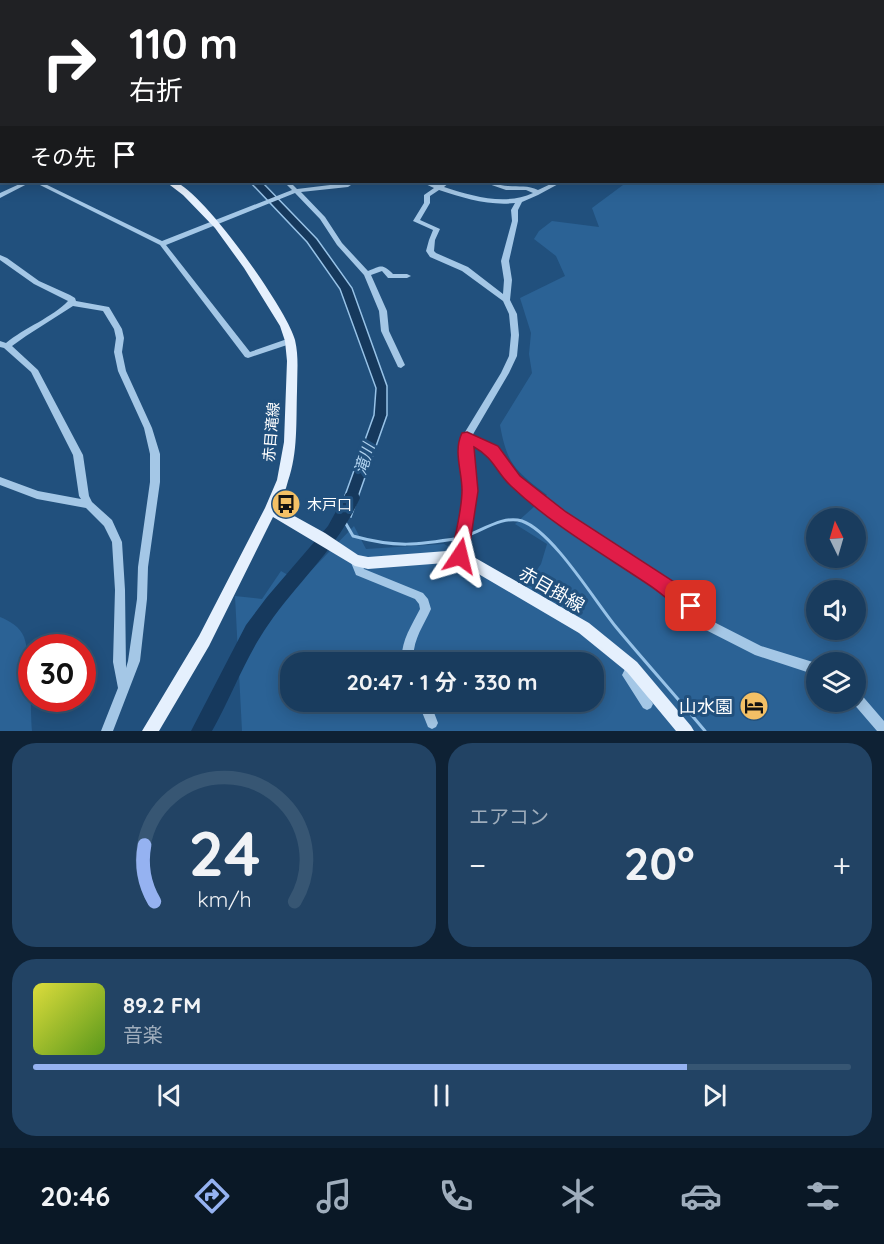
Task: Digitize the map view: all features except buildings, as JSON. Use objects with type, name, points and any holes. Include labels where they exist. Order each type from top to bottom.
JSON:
[{"type":"main road","name":"赤目滝線","points":[[150,731],[204,641],[271,509],[283,480],[290,442],[290,341],[285,326],[215,223],[191,195],[172,183]]},
{"type":"main road","points":[[271,509],[355,560],[368,563],[460,553]]},
{"type":"main road","name":"赤目掛線","points":[[460,553],[584,628],[632,667],[686,731]]},
{"type":"street","points":[[0,195],[26,183]]},
{"type":"street","points":[[39,183],[162,244],[248,355],[290,341]]},
{"type":"street","points":[[287,183],[292,193],[323,218],[339,244],[367,274],[382,311],[385,331],[401,365]]},
{"type":"street","points":[[162,244],[292,193],[348,186],[351,183]]},
{"type":"street","points":[[426,183],[489,200],[520,200],[557,183]]},
{"type":"street","points":[[445,183],[427,195],[427,203],[416,221],[437,229],[430,251],[433,255],[465,269],[506,300],[513,314],[515,335],[513,356],[467,437],[465,454],[470,491],[460,553]]},
{"type":"street","points":[[489,183],[506,188],[516,186],[532,189],[537,192]]},
{"type":"street","points":[[506,300],[505,261],[515,221],[514,208],[520,200]]},
{"type":"street","points":[[0,257],[18,268],[31,280],[72,300],[72,303],[106,309],[118,329],[122,371],[148,428],[155,454],[155,482],[143,567],[142,599],[134,661],[122,685],[107,731]]},
{"type":"street","points":[[367,274],[383,268],[391,276],[407,276]]},
{"type":"street","points":[[72,303],[60,313],[4,345],[34,370],[78,455],[84,495],[89,506],[108,523],[117,542],[120,590],[119,662],[122,685]]},
{"type":"street","points":[[467,437],[493,450],[515,480],[560,517],[673,591],[691,606],[704,622],[759,651],[806,666]]},
{"type":"street","points":[[0,480],[37,495],[89,506]]},
{"type":"street","points":[[355,560],[360,572],[419,596],[424,602],[426,609],[410,637],[406,652]]},
{"type":"street","points":[[632,667],[628,675],[647,704]]},
{"type":"street","points":[[866,709],[884,730]]},
{"type":"street","points":[[428,712],[432,723]]},
{"type":"shaded area","points":[[623,183],[884,183],[884,731],[242,731],[235,596],[262,599],[281,571],[300,582],[354,526],[366,549],[444,544],[524,589],[541,564],[547,544],[515,524],[547,495],[520,473],[515,466],[506,449],[500,425],[532,373],[529,354],[531,333],[520,298],[565,276],[556,256],[534,239],[539,231],[552,221],[599,227],[592,208]]},
{"type":"shaded area","points":[[0,617],[14,625],[22,634],[18,634],[18,712],[31,712],[32,731],[0,731]]},
{"type":"water","points":[[251,183],[263,183],[317,239],[352,288],[387,386],[387,415],[351,517],[339,512],[374,415],[376,388],[340,289],[307,242]]},
{"type":"waterway","name":"滝川","points":[[201,731],[253,631],[273,603],[323,546],[344,515],[352,498]]},
{"type":"waterway","points":[[342,517],[353,536],[368,540],[394,544],[419,544],[460,538]]},
{"type":"waterway","points":[[466,536],[494,524],[515,520],[522,521],[547,538],[616,627],[705,731]]},
{"type":"place","name":"木戸口","points":[[286,504]]},
{"type":"place","name":"山水園","points":[[754,706]]},
{"type":"route","points":[[460,556],[470,491],[465,454],[467,437],[493,450],[515,480],[560,517],[673,591],[691,606]]}]
